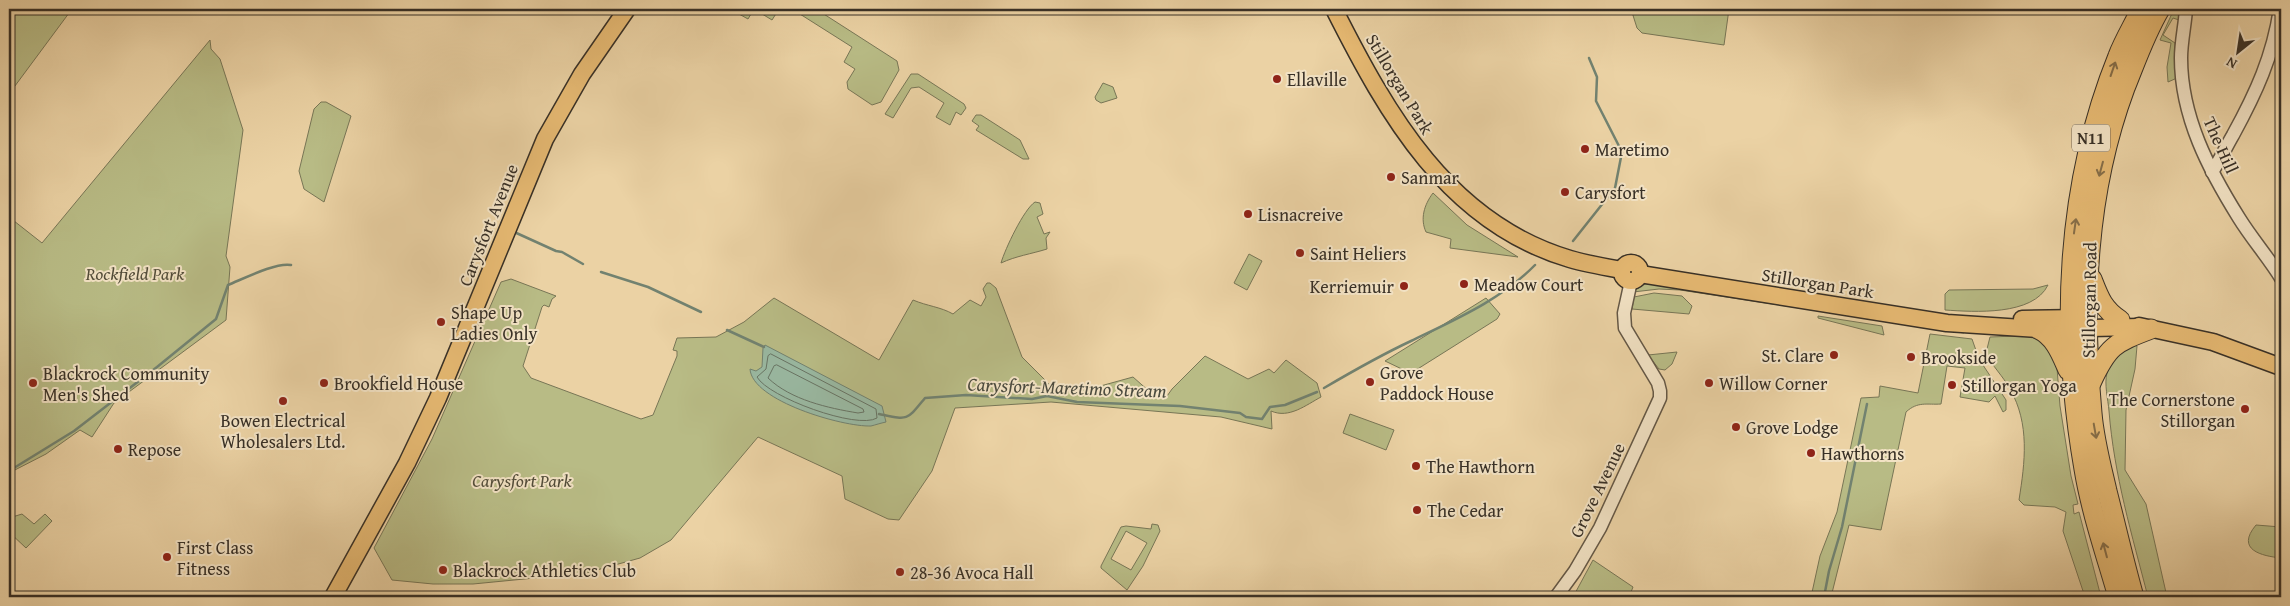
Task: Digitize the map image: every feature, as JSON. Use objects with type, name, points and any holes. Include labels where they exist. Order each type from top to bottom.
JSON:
[{"type":"highway","name":"Stillorgan Road","points":[[2118,597],[2084,470],[2082,382],[2078,324],[2070,275],[2074,227],[2089,146],[2118,55],[2141,9]]},
{"type":"highway","name":"Stillorgan Road","points":[[2078,324],[2088,268],[2094,202],[2111,133],[2141,48],[2160,9]]},
{"type":"highway","points":[[2088,268],[2100,302],[2120,320]]},
{"type":"highway","points":[[2038,329],[2049,335],[2054,341],[2082,382],[2113,345],[2146,328]]},
{"type":"highway","name":"Stillorgan Road","points":[[2082,382],[2092,414],[2098,451],[2134,597]]},
{"type":"main road","name":"Carysfort Avenue","points":[[333,597],[422,433],[462,343],[540,150],[582,74],[627,9]]},
{"type":"main road","name":"Stillorgan Park","points":[[1334,9],[1395,121],[1425,159],[1458,192],[1486,216],[1510,232],[1552,252],[1631,275],[1925,320],[2038,329],[2078,324]]},
{"type":"main road","name":"Stillorgan Park","points":[[1990,325],[2026,319],[2078,324]]},
{"type":"main road","points":[[2078,324],[2120,320],[2146,328],[2213,342],[2280,365]]},
{"type":"main road","points":[[2078,324],[2146,328]]},
{"type":"street","name":"The Hill","points":[[2186,9],[2181,58],[2186,99],[2193,129],[2212,172],[2240,219],[2281,278]]},
{"type":"street","points":[[2212,172],[2248,107],[2267,67],[2277,30],[2280,9]]},
{"type":"street","name":"Grove Avenue","points":[[1556,597],[1575,571],[1600,528],[1660,394],[1658,383],[1625,328],[1624,313],[1631,275]]},
{"type":"green space","points":[[9,9],[72,9],[9,94]]},
{"type":"green space","points":[[730,9],[754,9],[748,19]]},
{"type":"green space","points":[[754,9],[779,9],[772,20]]},
{"type":"green space","points":[[792,9],[816,9],[897,61],[899,70],[881,102],[872,105],[848,89],[847,82],[855,69],[844,62],[852,47]]},
{"type":"green space","points":[[1631,9],[1729,9],[1724,45],[1642,33],[1637,28]]},
{"type":"green space","points":[[2174,9],[2182,9],[2182,21],[2173,18],[2163,35],[2175,43],[2177,78],[2168,82],[2167,67],[2171,43],[2160,40]]},
{"type":"green space","name":"Rockfield Park","points":[[210,40],[211,49],[220,59],[243,130],[226,256],[230,267],[226,320],[114,403],[92,437],[80,430],[46,454],[9,473],[9,217],[42,243]]},
{"type":"green space","points":[[911,74],[918,74],[964,104],[966,108],[961,115],[956,112],[950,125],[936,117],[944,103],[919,87],[911,88],[893,118],[885,114]]},
{"type":"green space","points":[[1103,83],[1113,87],[1117,98],[1101,103],[1096,100],[1095,97]]},
{"type":"green space","points":[[321,102],[326,102],[351,116],[324,202],[304,189],[299,171],[314,109]]},
{"type":"green space","points":[[976,115],[981,115],[1020,140],[1029,159],[1023,159],[976,130],[979,126],[972,121]]},
{"type":"green space","points":[[1433,193],[1467,225],[1518,257],[1450,248],[1451,239],[1426,232],[1423,217],[1427,202]]},
{"type":"green space","points":[[1035,202],[1040,203],[1043,214],[1037,217],[1044,234],[1050,232],[1046,238],[1047,249],[1001,263],[1020,221]]},
{"type":"green space","points":[[1249,254],[1262,261],[1247,290],[1234,283]]},
{"type":"green space","name":"Carysfort Park","points":[[511,279],[556,296],[552,299],[549,307],[544,305],[542,307],[523,366],[531,378],[641,419],[653,415],[677,356],[677,351],[673,350],[677,338],[716,337],[744,322],[774,298],[879,360],[913,300],[953,314],[970,300],[981,306],[986,297],[983,289],[987,283],[996,288],[1022,357],[1050,385],[1086,390],[1133,377],[1150,392],[1165,399],[1172,389],[1205,356],[1248,379],[1269,369],[1274,373],[1286,360],[1317,383],[1321,397],[1291,412],[1278,413],[1271,411],[1272,429],[1221,417],[1051,402],[955,408],[932,471],[899,520],[888,519],[845,499],[842,476],[758,437],[671,540],[640,558],[586,573],[473,584],[433,584],[392,580],[374,548],[432,439],[501,282]]},
{"type":"green space","points":[[1641,284],[1653,284],[1964,331],[1964,333],[1680,290],[1659,289],[1633,292]]},
{"type":"green space","points":[[2048,285],[2040,295],[2030,302],[2016,307],[1986,311],[1945,310],[1945,294],[1949,290],[2033,289]]},
{"type":"green space","points":[[1654,293],[1682,296],[1692,306],[1689,314],[1632,309],[1634,297]]},
{"type":"green space","points":[[1486,298],[1500,314],[1497,319],[1416,370],[1406,371],[1385,361]]},
{"type":"green space","points":[[1818,316],[1882,326],[1884,335],[1818,318]]},
{"type":"green space","points":[[1930,334],[1972,339],[1979,359],[2006,400],[2006,410],[2003,412],[1995,396],[1989,402],[1960,397],[1965,368],[1947,366],[1941,404],[1919,405],[1906,412],[1881,530],[1849,525],[1831,597],[1811,597],[1820,556],[1837,512],[1861,398],[1879,397],[1880,386],[1918,393]]},
{"type":"green space","points":[[1990,337],[2039,337],[2048,340],[2057,368],[2060,406],[2071,476],[2078,504],[2073,505],[2074,514],[2079,512],[2101,597],[2085,597],[2063,531],[2066,512],[2055,507],[2024,505],[2019,500],[2024,457],[2021,416],[2010,389],[1986,353]]},
{"type":"green space","points":[[2131,345],[2137,346],[2135,369],[2126,410],[2125,470],[2146,504],[2167,597],[2148,597],[2124,505],[2111,435],[2106,377],[2116,357]]},
{"type":"green space","points":[[1677,352],[1672,364],[1665,370],[1659,369],[1648,355]]},
{"type":"green space","points":[[1350,414],[1394,430],[1386,450],[1343,433]]},
{"type":"green space","points":[[22,514],[34,524],[45,514],[52,521],[26,548],[9,532],[9,518]]},
{"type":"green space","points":[[1152,524],[1158,525],[1160,531],[1143,566],[1127,590],[1101,566],[1121,527],[1151,529]],"holes":[[[1126,531],[1147,543],[1131,570],[1111,559]]]},
{"type":"green space","points":[[2256,525],[2281,527],[2281,558],[2266,556],[2253,550],[2248,540]]},
{"type":"green space","points":[[1593,560],[1633,587],[1629,597],[1573,597]]},
{"type":"water","points":[[765,345],[882,406],[886,422],[871,426],[858,425],[821,417],[801,410],[766,392],[755,381],[750,369],[756,371],[762,367],[763,348]]},
{"type":"waterway","name":"Carysfort-Maretimo Stream","points":[[1573,241],[1615,188],[1622,152],[1596,101],[1597,77],[1589,58]]},
{"type":"waterway","name":"Carysfort-Maretimo Stream","points":[[512,231],[562,252],[583,264]]},
{"type":"waterway","name":"Carysfort-Maretimo Stream","points":[[9,471],[74,431],[216,319],[228,285],[268,268],[291,265]]},
{"type":"waterway","name":"Carysfort-Maretimo Stream","points":[[1324,388],[1400,346],[1492,299],[1535,265]]},
{"type":"waterway","name":"Carysfort-Maretimo Stream","points":[[601,272],[648,287],[701,312]]},
{"type":"waterway","name":"Carysfort-Maretimo Stream","points":[[727,330],[764,347]]},
{"type":"waterway","name":"Carysfort-Maretimo Stream","points":[[879,414],[906,417],[925,398],[966,395],[1032,399],[1047,396],[1077,402],[1180,406],[1240,413],[1246,417],[1262,419],[1270,407],[1285,405],[1317,392]]},
{"type":"waterway","points":[[1824,597],[1829,571],[1842,527],[1867,404]]},
{"type":"place","name":"Ellaville","points":[[1277,79]]},
{"type":"place","name":"Maretimo","points":[[1585,149]]},
{"type":"place","name":"Sanmar","points":[[1391,177]]},
{"type":"place","name":"Carysfort","points":[[1565,192]]},
{"type":"place","name":"Lisnacreive","points":[[1248,214]]},
{"type":"place","name":"Saint Heliers","points":[[1300,253]]},
{"type":"place","name":"Meadow Court","points":[[1464,284]]},
{"type":"place","name":"Kerriemuir","points":[[1404,286]]},
{"type":"place","name":"Shape Up Ladies Only","points":[[441,322]]},
{"type":"place","name":"St. Clare","points":[[1834,355]]},
{"type":"place","name":"Brookside","points":[[1911,357]]},
{"type":"place","name":"Grove Paddock House","points":[[1370,382]]},
{"type":"place","name":"Blackrock Community Men's Shed","points":[[33,383]]},
{"type":"place","name":"Brookfield House","points":[[324,383]]},
{"type":"place","name":"Willow Corner","points":[[1709,383]]},
{"type":"place","name":"Stillorgan Yoga","points":[[1952,385]]},
{"type":"place","name":"Bowen Electrical Wholesalers Ltd.","points":[[283,401]]},
{"type":"place","name":"The Cornerstone Stillorgan","points":[[2245,409]]},
{"type":"place","name":"Grove Lodge","points":[[1736,427]]},
{"type":"place","name":"Repose","points":[[118,449]]},
{"type":"place","name":"Hawthorns","points":[[1811,453]]},
{"type":"place","name":"The Hawthorn","points":[[1416,466]]},
{"type":"place","name":"The Cedar","points":[[1417,510]]},
{"type":"place","name":"First Class Fitness","points":[[167,557]]},
{"type":"place","name":"Blackrock Athletics Club","points":[[443,570]]},
{"type":"place","name":"28-36 Avoca Hall","points":[[900,572]]}]
